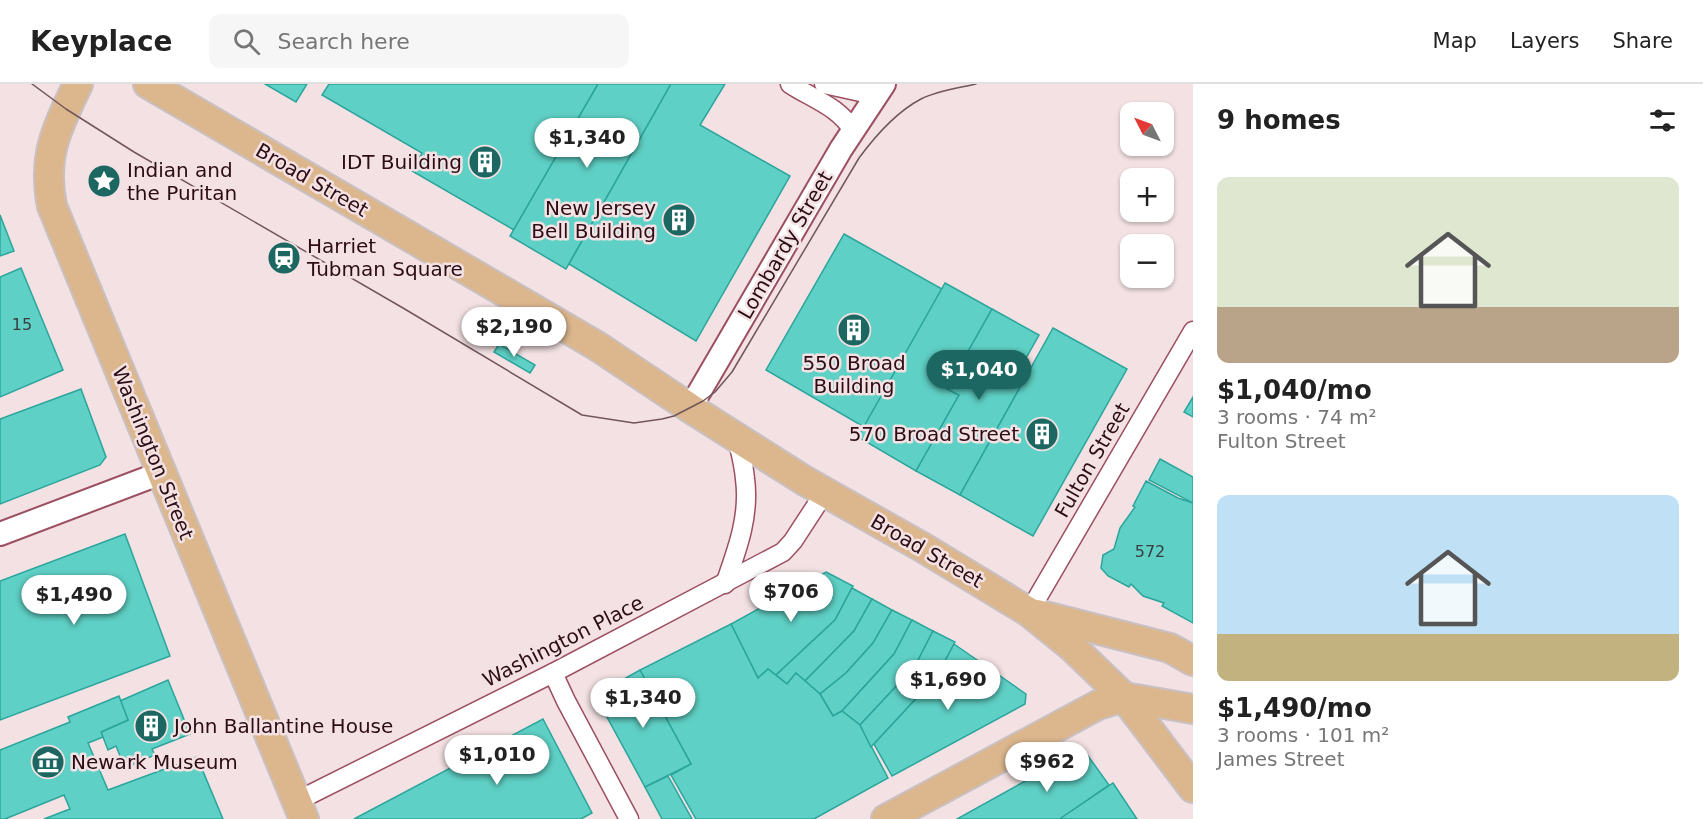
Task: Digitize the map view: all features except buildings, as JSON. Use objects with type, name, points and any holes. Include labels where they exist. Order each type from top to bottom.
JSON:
[{"type":"main road","name":"Washington Street","points":[[78,84],[58,126],[49,158],[48,184],[52,206],[300,810]]},
{"type":"main road","name":"Broad Street","points":[[148,84],[597,346],[737,438],[1029,612]]},
{"type":"main road","points":[[1029,612],[1170,648],[1193,661]]},
{"type":"main road","points":[[1029,612],[1071,646],[1124,698],[1157,738],[1193,788]]},
{"type":"main road","points":[[886,819],[1098,705],[1124,698],[1193,709]]},
{"type":"street","points":[[790,84],[847,120],[852,131]]},
{"type":"street","points":[[824,84],[865,93],[881,88]]},
{"type":"street","name":"Lombardy Street","points":[[690,408],[852,131],[881,88]]},
{"type":"street","name":"Fulton Street","points":[[1029,612],[1193,331]]},
{"type":"street","points":[[725,584],[741,541],[745,516],[746,480],[737,438]]},
{"type":"street","points":[[0,534],[161,473]]},
{"type":"street","name":"Washington Place","points":[[300,810],[783,552],[793,541],[825,492]]},
{"type":"street","points":[[553,673],[629,819]]},
{"type":"tram line","points":[[32,84],[66,109],[134,152],[582,415],[634,423],[674,416],[715,392],[732,372],[859,158],[872,141],[895,117],[921,99],[976,84]]},
{"type":"place","name":"IDT Building","points":[[485,162]]},
{"type":"place","name":"Indian and the Puritan","points":[[104,181]]},
{"type":"place","name":"New Jersey Bell Building","points":[[679,220]]},
{"type":"place","name":"Harriet Tubman Square","points":[[284,258]]},
{"type":"place","name":"550 Broad Building","points":[[854,330]]},
{"type":"place","name":"570 Broad Street","points":[[1042,434]]},
{"type":"place","name":"John Ballantine House","points":[[151,726]]},
{"type":"place","name":"Newark Museum","points":[[48,762]]}]
